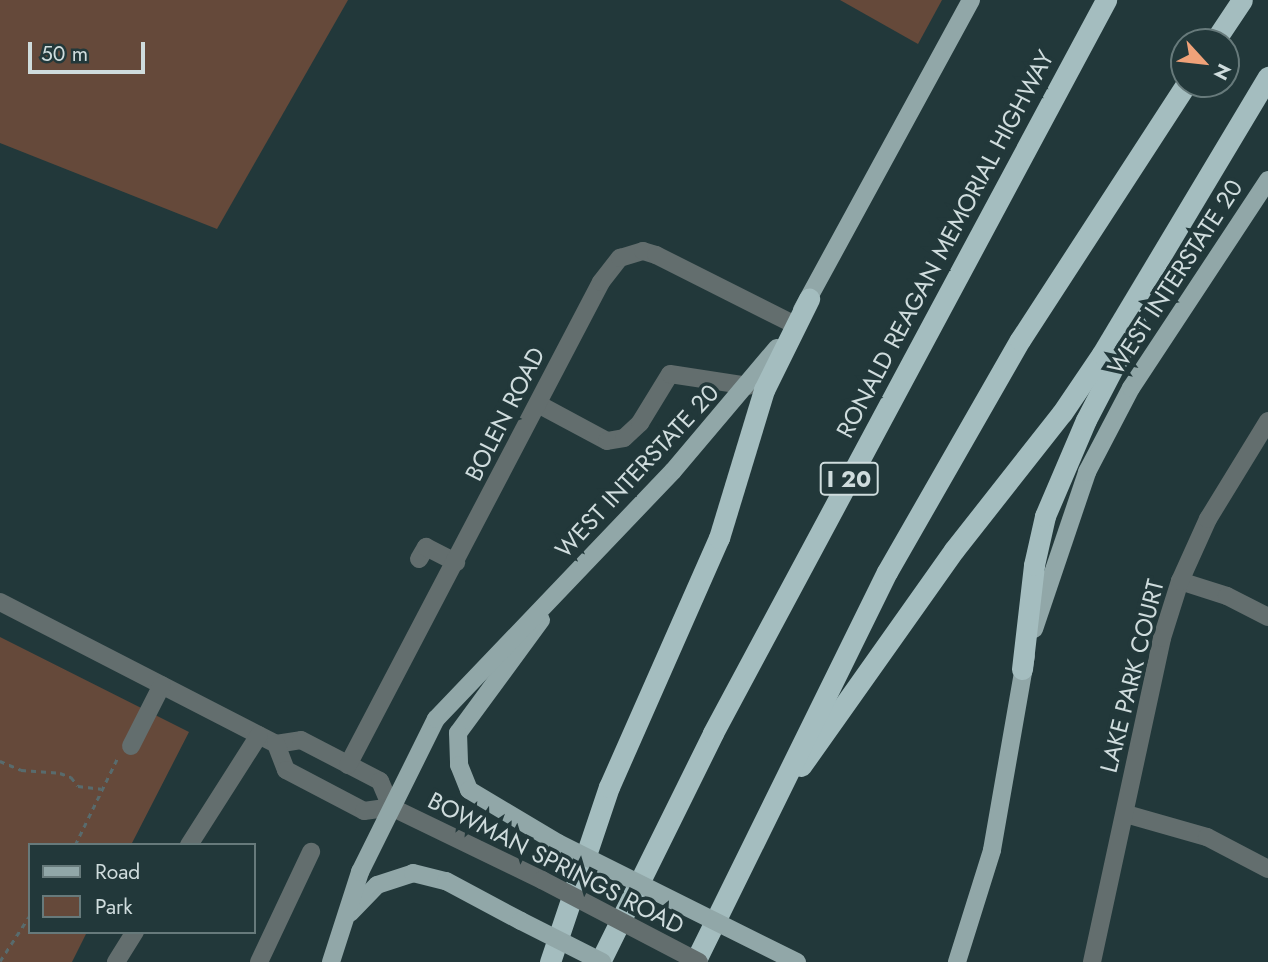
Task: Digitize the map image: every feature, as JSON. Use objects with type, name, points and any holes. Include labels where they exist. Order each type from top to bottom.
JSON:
[{"type":"highway","name":"RONALD REAGAN MEMORIAL HIGHWAY","points":[[601,962],[713,733],[1105,0]]},
{"type":"highway","points":[[1223,28],[1242,0]]},
{"type":"highway","points":[[766,813],[954,550],[1062,413],[1268,77]]},
{"type":"highway","points":[[697,962],[766,813],[887,572],[980,410],[1177,98]]},
{"type":"highway","points":[[1022,669],[1034,565],[1045,516],[1086,421],[1188,211]]},
{"type":"highway","points":[[550,962],[609,787],[719,538],[764,390],[809,299]]},
{"type":"main road","name":"WEST INTERSTATE 20","points":[[331,962],[360,872],[436,719],[748,386],[809,299],[971,0]]},
{"type":"main road","name":"WEST INTERSTATE 20","points":[[957,962],[992,850],[1022,669],[1047,583],[1087,472],[1130,388],[1268,180]]},
{"type":"main road","points":[[556,593],[528,641],[458,733],[459,765],[469,790],[558,843],[797,962]]},
{"type":"main road","points":[[344,921],[377,886],[413,873],[446,881],[601,962]]},
{"type":"street","name":"BOLEN ROAD","points":[[348,765],[601,282],[620,258],[635,252],[656,255],[793,324]]},
{"type":"street","points":[[538,404],[607,441],[624,438],[640,423],[670,374],[748,386]]},
{"type":"street","name":"LAKE PARK COURT","points":[[1092,962],[1159,651],[1180,581],[1208,519],[1268,421]]},
{"type":"street","points":[[419,559],[426,547],[456,562]]},
{"type":"street","points":[[1180,581],[1227,596],[1268,617]]},
{"type":"street","points":[[0,602],[276,744],[301,740],[380,781],[391,807],[364,811],[286,770],[276,744]]},
{"type":"street","points":[[126,745],[162,685]]},
{"type":"street","points":[[190,843],[259,735]]},
{"type":"street","name":"BOWMAN SPRINGS ROAD","points":[[391,807],[542,880],[697,962]]},
{"type":"street","points":[[1126,814],[1207,837],[1268,869]]},
{"type":"street","points":[[260,962],[311,852]]},
{"type":"street","points":[[116,962],[134,934]]},
{"type":"path","points":[[76,843],[126,745]]},
{"type":"path","points":[[0,761],[21,770],[60,773],[71,777],[78,786],[103,789]]},
{"type":"path","points":[[0,961],[28,918]]},
{"type":"green space","points":[[0,0],[348,0],[217,229],[0,143]]},
{"type":"green space","points":[[840,0],[942,0],[918,44]]},
{"type":"green space","points":[[0,637],[189,732],[132,843],[28,843],[28,934],[86,934],[72,962],[0,962]]}]
